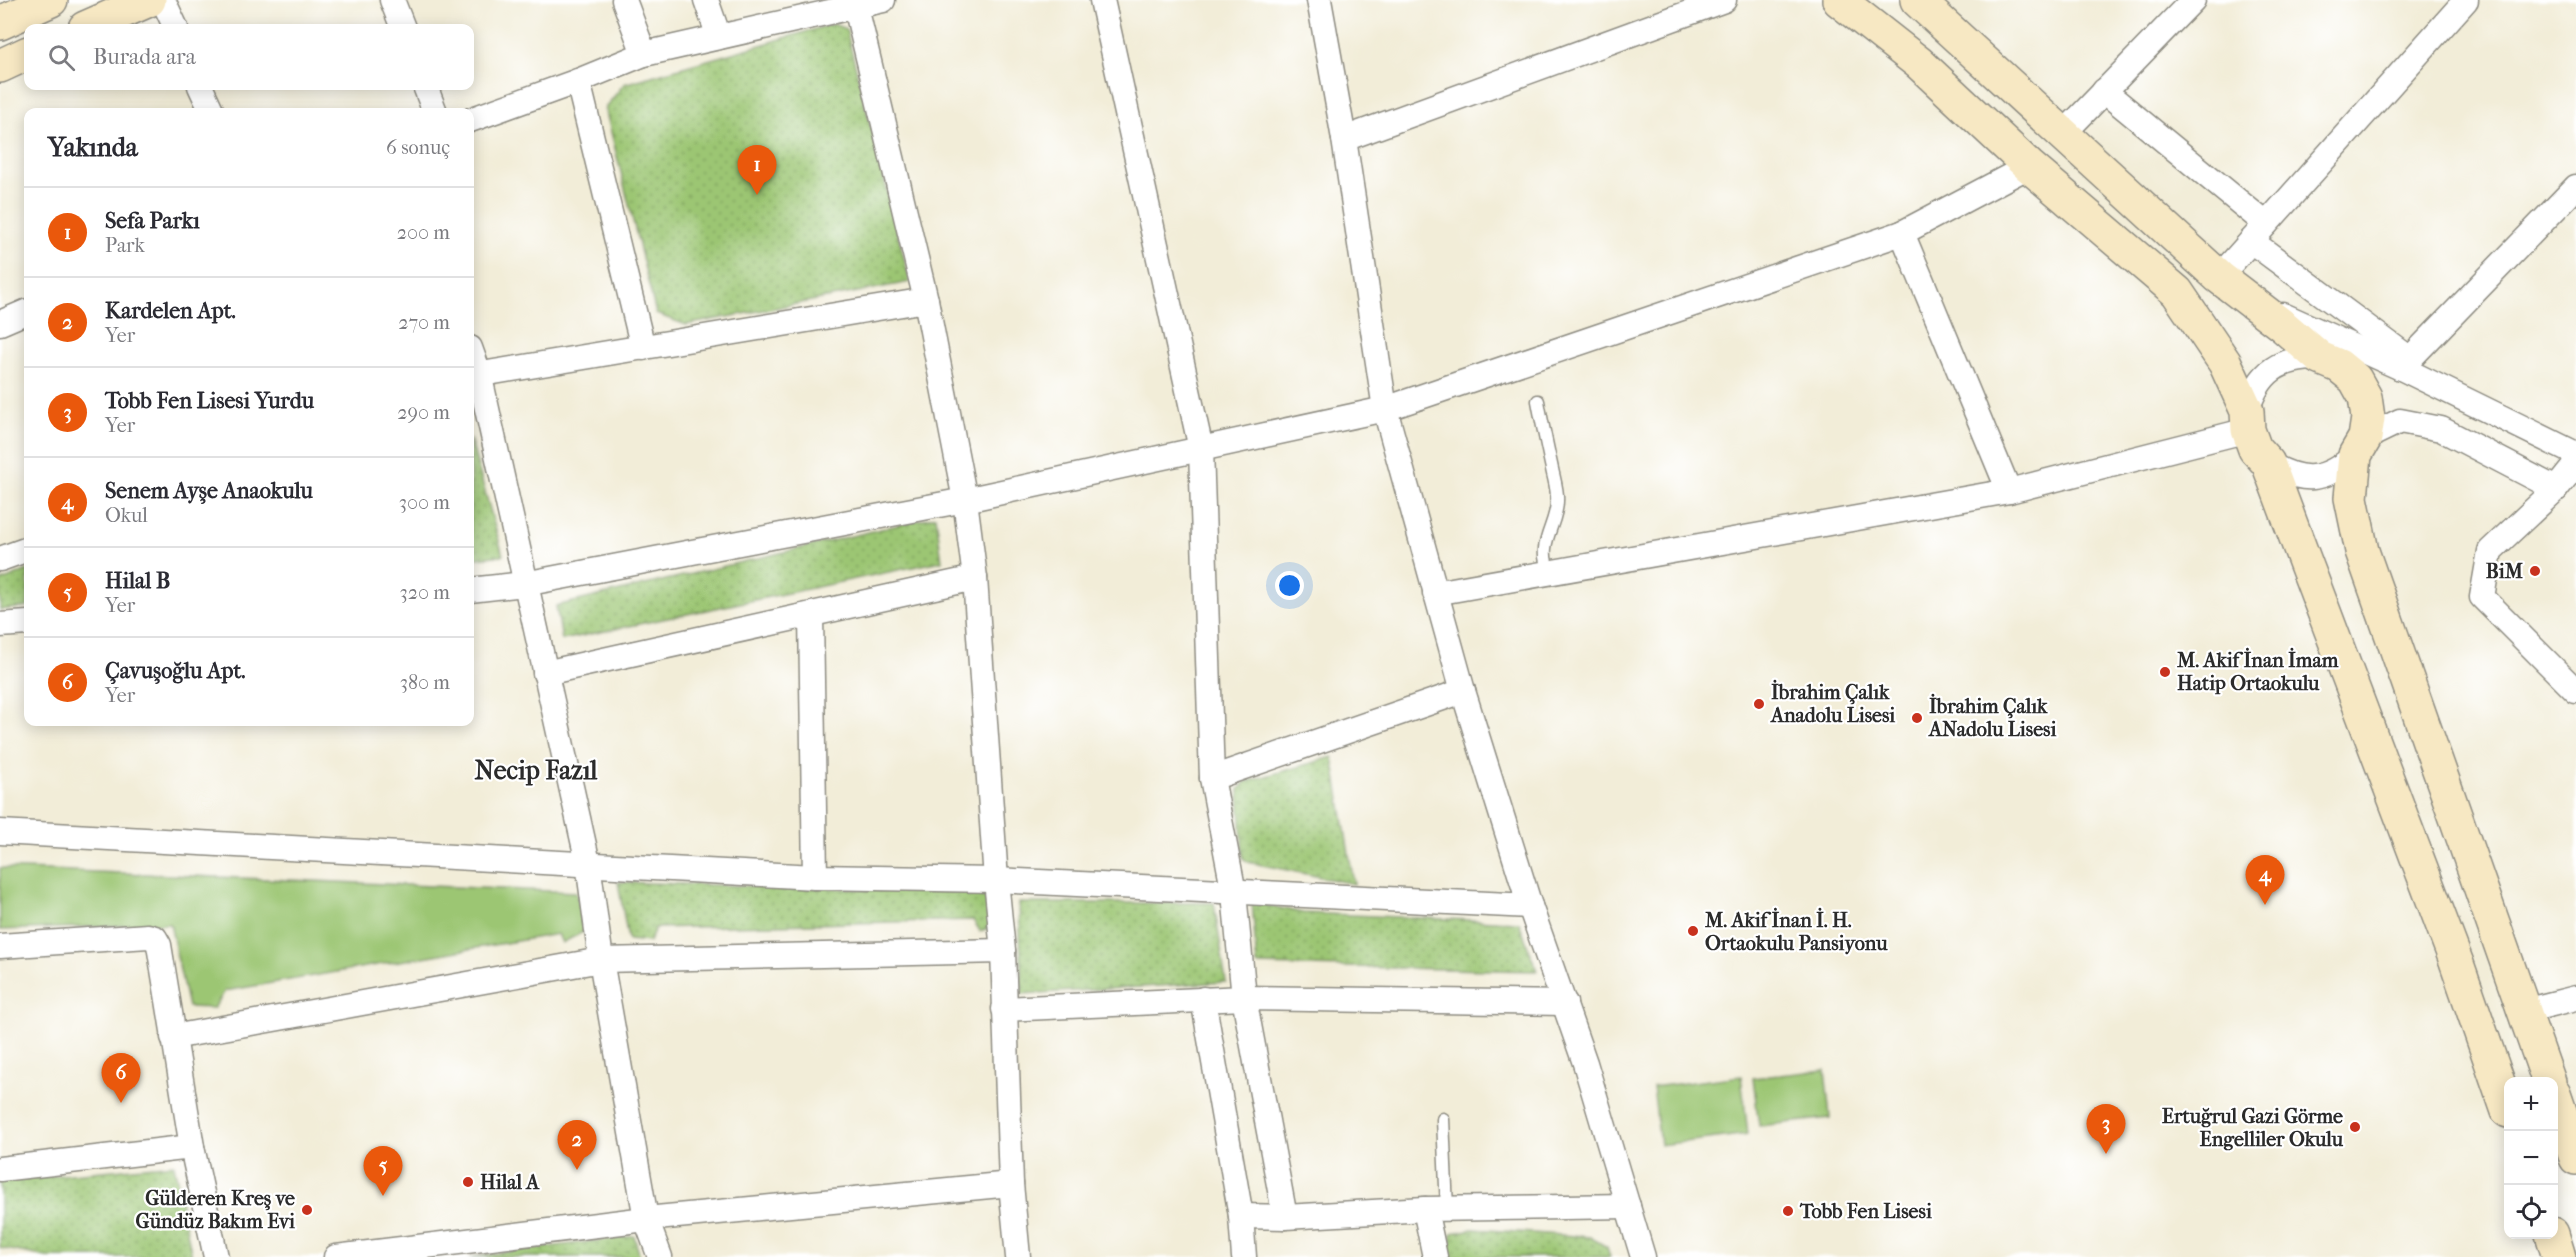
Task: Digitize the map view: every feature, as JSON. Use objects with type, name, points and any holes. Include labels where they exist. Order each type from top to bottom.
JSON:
[{"type":"main road","points":[[0,23],[51,0]]},
{"type":"main road","points":[[93,24],[149,0]]},
{"type":"main road","points":[[1839,0],[1919,63],[2029,166],[2177,292],[2225,363],[2248,420],[2255,448],[2268,463],[2452,950],[2504,1100]]},
{"type":"main road","points":[[1917,0],[2229,284],[2320,358],[2339,366],[2355,379],[2365,397],[2368,418],[2351,498],[2362,551],[2547,1077]]},
{"type":"main road","points":[[0,66],[24,55]]},
{"type":"main road","points":[[2558,1108],[2576,1158]]},
{"type":"main road","points":[[2554,1239],[2559,1257]]},
{"type":"street","points":[[163,0],[174,24]]},
{"type":"street","points":[[392,0],[401,24]]},
{"type":"street","points":[[624,0],[644,54]]},
{"type":"street","points":[[706,0],[720,37]]},
{"type":"street","points":[[474,119],[578,81],[644,54],[883,0]]},
{"type":"street","points":[[1102,0],[1201,449],[1212,778],[1234,893],[1244,998],[1285,1217]]},
{"type":"street","points":[[1319,0],[1344,139],[1385,409],[1463,692],[1530,906],[1565,1003],[1643,1257]]},
{"type":"street","points":[[1344,139],[1724,0]]},
{"type":"street","points":[[2064,133],[2193,0]]},
{"type":"street","points":[[2466,0],[2259,233],[2229,284],[2304,326],[2406,363],[2576,454]]},
{"type":"street","points":[[856,7],[926,300],[965,500],[975,578],[1003,951],[1011,1184],[1018,1257]]},
{"type":"street","points":[[578,81],[644,348]]},
{"type":"street","points":[[202,90],[210,108]]},
{"type":"street","points":[[427,90],[433,108]]},
{"type":"street","points":[[2104,91],[2406,363]]},
{"type":"street","points":[[474,590],[524,584],[965,500],[1385,409],[1902,233],[2029,166]]},
{"type":"street","points":[[2406,363],[2576,187]]},
{"type":"street","points":[[1902,233],[2009,491]]},
{"type":"street","points":[[660,1257],[646,1219],[601,960],[588,863],[474,374],[644,348],[926,300]]},
{"type":"street","points":[[0,323],[24,313]]},
{"type":"street","points":[[1435,592],[2009,491],[2248,420],[2253,392],[2264,376],[2279,364],[2299,358],[2320,358]]},
{"type":"street","points":[[2268,463],[2284,473],[2304,478],[2323,476],[2341,468],[2360,447],[2400,421],[2441,429],[2556,489]]},
{"type":"street","points":[[2576,464],[2556,489],[2490,551],[2482,597],[2576,691]]},
{"type":"street","points":[[0,559],[24,550]]},
{"type":"street","points":[[545,673],[975,578]]},
{"type":"street","points":[[811,615],[815,877]]},
{"type":"street","points":[[0,626],[24,623]]},
{"type":"street","points":[[1212,778],[1463,692]]},
{"type":"street","points":[[0,832],[815,877],[996,880],[1530,906]]},
{"type":"street","points":[[0,946],[148,936],[155,938],[159,945],[192,1147],[216,1257]]},
{"type":"street","points":[[173,1037],[601,960],[1003,951]]},
{"type":"street","points":[[1004,1009],[1244,998],[1565,1003]]},
{"type":"street","points":[[1203,999],[1241,1216],[1244,1257]]},
{"type":"street","points":[[2524,1011],[2576,999]]},
{"type":"street","points":[[0,1169],[192,1147]]},
{"type":"street","points":[[336,1257],[646,1219],[1011,1184]]},
{"type":"street","points":[[1241,1216],[1285,1217],[1436,1209],[1628,1206]]},
{"type":"street","points":[[1435,1257],[1436,1209]]},
{"type":"lane","points":[[1538,401],[1557,497],[1555,515],[1545,545],[1547,566],[1550,572]]},
{"type":"lane","points":[[1436,1209],[1443,1119]]},
{"type":"green space","points":[[833,24],[846,29],[910,282],[686,325],[656,314],[605,108],[624,84]]},
{"type":"green space","points":[[474,453],[503,555],[474,559]]},
{"type":"green space","points":[[936,516],[942,561],[562,640],[556,606]]},
{"type":"green space","points":[[24,572],[24,607],[0,610],[0,582]]},
{"type":"green space","points":[[1333,757],[1354,884],[1248,862],[1243,858],[1239,790],[1245,782]]},
{"type":"green space","points":[[0,868],[576,892],[585,931],[562,943],[558,934],[225,991],[214,1008],[188,1007],[170,924],[0,930]]},
{"type":"green space","points":[[618,882],[984,893],[992,927],[980,931],[973,920],[655,928],[649,942],[628,940]]},
{"type":"green space","points":[[1252,902],[1303,913],[1519,922],[1537,971],[1257,965]]},
{"type":"green space","points":[[1019,903],[1214,903],[1226,982],[1022,994]]},
{"type":"green space","points":[[1825,1070],[1830,1118],[1759,1126],[1753,1078]]},
{"type":"green space","points":[[1741,1076],[1748,1134],[1660,1145],[1653,1087]]},
{"type":"green space","points":[[174,1164],[192,1257],[47,1257],[0,1248],[0,1181]]},
{"type":"green space","points":[[1473,1229],[1590,1237],[1607,1247],[1610,1257],[1450,1257],[1452,1233]]},
{"type":"green space","points":[[634,1236],[640,1257],[469,1257]]},
{"type":"place","name":"Sefa Parkı","points":[[757,195]]},
{"type":"place","name":"BiM","points":[[2535,571]]},
{"type":"place","name":"M. Akif İnan İmam Hatip Ortaokulu","points":[[2165,672]]},
{"type":"place","name":"İbrahim Çalık Anadolu Lisesi","points":[[1759,704]]},
{"type":"place","name":"İbrahim Çalık ANadolu Lisesi","points":[[1917,718]]},
{"type":"place","name":"Senem Ayşe Anaokulu","points":[[2265,905]]},
{"type":"place","name":"M. Akif İnan İ. H. Ortaokulu Pansiyonu","points":[[1693,931]]},
{"type":"place","name":"Çavuşoğlu Apt.","points":[[121,1103]]},
{"type":"place","name":"Ertuğrul Gazi Görme Engelliler Okulu","points":[[2355,1127]]},
{"type":"place","name":"Tobb Fen Lisesi Yurdu","points":[[2106,1154]]},
{"type":"place","name":"Kardelen Apt.","points":[[577,1170]]},
{"type":"place","name":"Hilal A","points":[[468,1182]]},
{"type":"place","name":"Hilal B","points":[[383,1196]]},
{"type":"place","name":"Gülderen Kreş ve Gündüz Bakım Evi","points":[[307,1210]]},
{"type":"place","name":"Tobb Fen Lisesi","points":[[1788,1211]]},
{"type":"district","name":"Necip Fazıl","points":[[536,770]]}]
